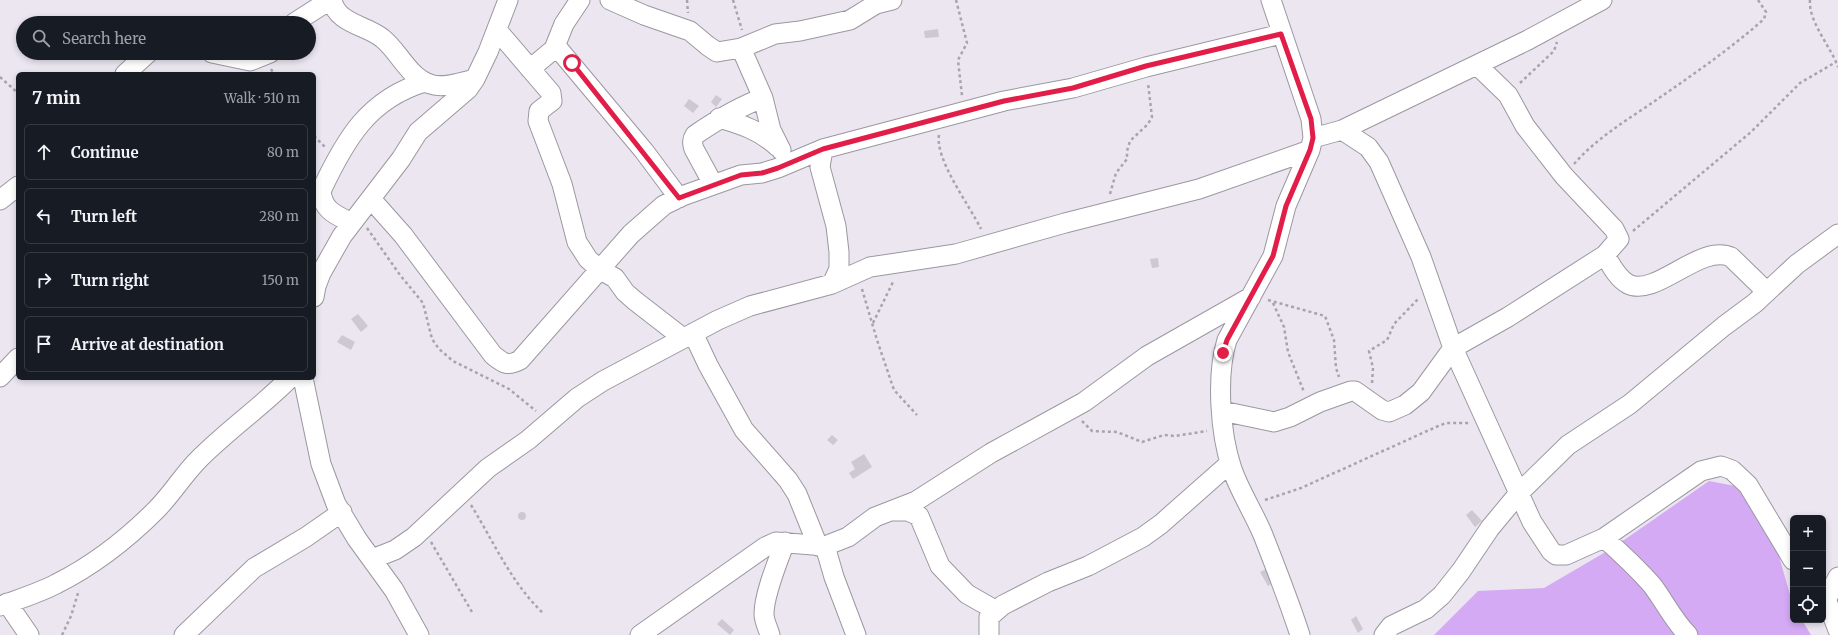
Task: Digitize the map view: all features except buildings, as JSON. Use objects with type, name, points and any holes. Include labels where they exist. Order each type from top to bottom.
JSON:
[{"type":"street","points":[[305,16],[331,0],[341,16],[381,37],[408,69],[425,82],[442,86],[475,79]]},
{"type":"street","points":[[316,286],[321,273],[355,220],[401,159],[418,132],[468,89],[475,79],[497,30],[508,0]]},
{"type":"street","points":[[530,69],[549,55],[556,46],[564,24],[580,0]]},
{"type":"street","points":[[610,0],[644,15],[690,31],[717,52],[744,47],[775,34],[800,31],[850,20],[876,4],[892,0]]},
{"type":"street","points":[[1271,0],[1281,34],[1311,119],[1311,144],[1286,206],[1273,256],[1227,340],[1223,353],[1221,371],[1223,434],[1230,463],[1262,535],[1300,635]]},
{"type":"street","points":[[372,559],[395,550],[424,530],[488,468],[528,440],[577,398],[603,381],[688,335],[750,306],[832,284],[870,268],[956,254],[992,243],[1199,189],[1342,130],[1559,24],[1602,0]]},
{"type":"street","points":[[497,30],[551,93],[552,101],[539,111],[538,121],[562,184],[577,242],[588,259],[599,269],[615,278],[624,292],[688,335],[708,365],[744,430],[788,480],[797,494],[822,546],[856,635]]},
{"type":"street","points":[[371,199],[403,236],[493,354],[502,363],[508,365],[520,360],[599,269],[649,217],[664,205],[679,198],[713,184],[741,175],[762,173],[823,149],[1004,101],[1073,88],[1146,66],[1281,34]]},
{"type":"street","points":[[556,46],[644,151],[679,198]]},
{"type":"street","points":[[744,47],[764,98],[771,130],[781,150]]},
{"type":"street","points":[[127,72],[140,60]]},
{"type":"street","points":[[1222,411],[1274,422],[1290,418],[1308,408],[1346,392],[1355,391],[1382,410],[1389,412],[1405,405],[1421,392],[1430,382],[1453,348],[1508,317],[1612,248],[1618,235],[1614,229],[1564,176],[1525,126],[1508,95],[1477,65]]},
{"type":"street","points":[[355,220],[329,209],[323,203],[321,191],[339,153],[361,122],[372,111],[406,89],[425,82]]},
{"type":"street","points":[[713,184],[692,143],[695,135],[719,118],[743,106],[764,98]]},
{"type":"street","points":[[719,118],[744,125],[770,140],[781,150],[791,156],[800,158]]},
{"type":"street","points":[[1342,130],[1363,142],[1374,153],[1421,257],[1453,348],[1532,522],[1551,551],[1556,555],[1566,555],[1604,538],[1701,471],[1721,466],[1732,470],[1748,485],[1790,555]]},
{"type":"street","points":[[823,149],[820,167],[836,226],[839,252],[839,269],[832,284]]},
{"type":"street","points":[[0,200],[16,188]]},
{"type":"street","points":[[1384,635],[1389,627],[1426,609],[1442,595],[1461,572],[1490,528],[1519,493],[1568,445],[1630,404],[1767,292],[1797,264],[1838,235]]},
{"type":"street","points":[[1612,248],[1617,274],[1625,282],[1631,285],[1651,283],[1709,256],[1724,254],[1731,257],[1767,292]]},
{"type":"street","points":[[640,635],[765,547],[776,542],[822,546],[848,537],[875,517],[916,501],[991,454],[1076,408],[1148,356],[1252,296]]},
{"type":"street","points":[[0,377],[16,360]]},
{"type":"street","points":[[29,635],[3,605],[55,585],[81,570],[125,537],[158,509],[199,459],[288,380]]},
{"type":"street","points":[[303,380],[321,464],[336,504],[357,539],[394,590],[419,635]]},
{"type":"street","points":[[988,635],[989,617],[1003,604],[1048,582],[1088,566],[1143,537],[1161,524],[1230,463]]},
{"type":"street","points":[[892,510],[908,511],[919,516],[940,566],[967,594],[995,610]]},
{"type":"street","points":[[184,635],[254,568],[306,537],[342,512]]},
{"type":"street","points":[[1604,538],[1635,566],[1653,587],[1673,620],[1688,635]]},
{"type":"street","points":[[770,635],[764,615],[764,608],[784,542]]},
{"type":"street","points":[[1826,594],[1838,577]]},
{"type":"street","points":[[1826,598],[1838,630]]},
{"type":"path","points":[[733,0],[744,47]]},
{"type":"path","points":[[956,0],[967,43],[958,60],[964,112]]},
{"type":"path","points":[[1564,176],[1585,151],[1707,65],[1764,19],[1766,12],[1758,0]]},
{"type":"path","points":[[1810,0],[1814,20],[1838,67]]},
{"type":"path","points":[[1508,95],[1554,51],[1557,45],[1559,24]]},
{"type":"path","points":[[1612,248],[1643,224],[1751,132],[1800,83],[1836,62]]},
{"type":"path","points":[[1102,214],[1116,173],[1127,159],[1127,151],[1130,141],[1148,124],[1152,118],[1146,66]]},
{"type":"path","points":[[0,77],[16,91]]},
{"type":"path","points":[[945,117],[939,138],[941,153],[951,176],[984,235],[992,243]]},
{"type":"path","points":[[355,220],[375,237],[400,275],[423,303],[432,339],[438,349],[453,361],[509,389],[549,421]]},
{"type":"path","points":[[872,324],[902,263]]},
{"type":"path","points":[[856,273],[894,390],[916,415]]},
{"type":"path","points":[[1371,402],[1374,368],[1369,351],[1388,340],[1394,324],[1431,285]]},
{"type":"path","points":[[1252,296],[1325,316],[1334,340],[1336,368],[1346,392]]},
{"type":"path","points":[[1273,302],[1284,328],[1288,352],[1308,408]]},
{"type":"path","points":[[1076,408],[1080,419],[1088,429],[1092,431],[1117,432],[1142,442],[1164,435],[1175,436],[1209,431],[1223,434]]},
{"type":"path","points":[[1247,504],[1286,494],[1446,423],[1488,424]]},
{"type":"path","points":[[463,492],[482,522],[503,563],[532,603],[544,614]]},
{"type":"path","points":[[424,530],[472,612]]},
{"type":"path","points":[[62,635],[78,594],[81,570]]},
{"type":"shaded area","points":[[1709,481],[1746,488],[1770,525],[1790,595],[1790,623],[1804,623],[1811,635],[1434,635],[1478,591],[1544,588],[1614,547]]},
{"type":"route","points":[[572,63],[644,151],[679,198],[713,184],[741,175],[762,173],[778,168],[823,149],[1004,101],[1073,88],[1146,66],[1281,34],[1311,119],[1313,138],[1310,150],[1286,206],[1273,256],[1227,340],[1223,353]]}]
